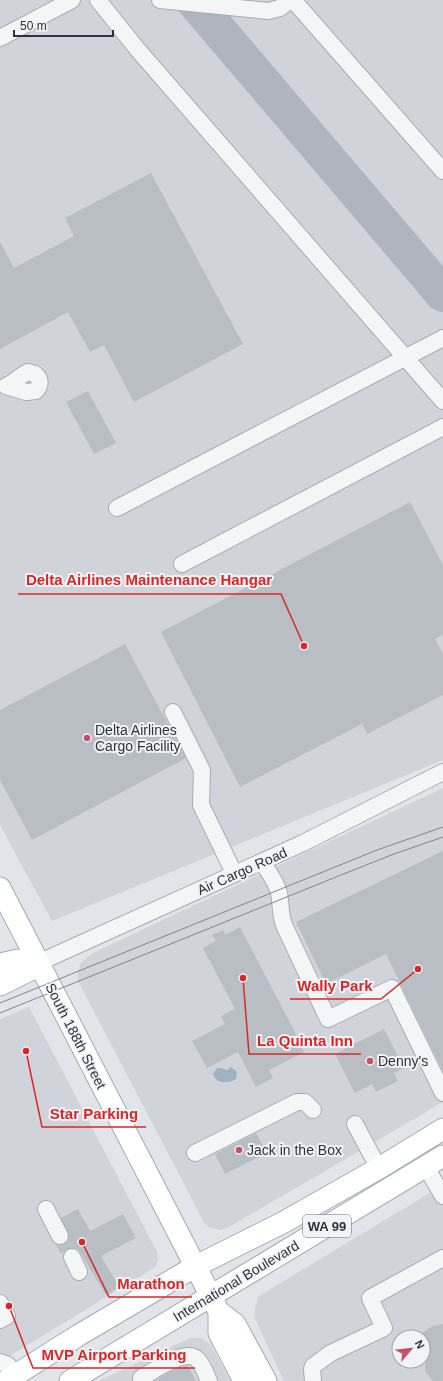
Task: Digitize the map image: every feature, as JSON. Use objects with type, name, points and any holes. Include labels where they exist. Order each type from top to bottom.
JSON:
[{"type":"main road","name":"South 188th Street","points":[[0,888],[215,1304],[235,1324],[266,1381]]},
{"type":"main road","points":[[0,964],[18,960],[38,963]]},
{"type":"main road","points":[[0,985],[26,973],[38,963]]},
{"type":"main road","name":"International Boulevard","points":[[11,1378],[79,1335],[196,1266],[284,1222],[378,1169],[443,1129]]},
{"type":"main road","name":"International Boulevard","points":[[70,1381],[215,1304],[434,1162]]},
{"type":"main road","name":"South 188th Street","points":[[215,1304],[219,1333],[244,1381]]},
{"type":"street","points":[[0,38],[72,0]]},
{"type":"street","points":[[98,0],[138,50],[443,402]]},
{"type":"street","points":[[160,0],[268,11],[280,8],[290,0]]},
{"type":"street","points":[[294,0],[443,171]]},
{"type":"street","points":[[117,508],[443,338]]},
{"type":"street","points":[[182,564],[443,427]]},
{"type":"street","points":[[173,712],[202,770],[201,805],[234,873]]},
{"type":"street","name":"Air Cargo Road","points":[[38,963],[324,833],[443,772]]},
{"type":"street","points":[[262,862],[277,887],[281,918],[328,1019],[392,988],[443,1093]]},
{"type":"street","points":[[195,1153],[298,1102],[305,1102],[313,1110]]},
{"type":"street","points":[[355,1124],[378,1169]]},
{"type":"street","points":[[434,1162],[443,1196]]},
{"type":"street","points":[[46,1209],[60,1236]]},
{"type":"street","points":[[72,1258],[79,1272]]},
{"type":"street","points":[[313,1381],[313,1366],[331,1353],[384,1328],[370,1298],[443,1258]]},
{"type":"street","points":[[0,1303],[7,1316],[0,1320]]},
{"type":"street","points":[[141,1378],[177,1358],[188,1355],[200,1363],[209,1381]]},
{"type":"street","points":[[0,1362],[8,1365],[11,1378]]},
{"type":"shaded area","points":[[0,0],[443,0],[443,760],[52,921],[0,825]]},
{"type":"shaded area","points":[[443,788],[443,1102],[229,1227],[220,1230],[209,1227],[205,1224],[79,983],[77,978],[81,963],[97,951]]},
{"type":"shaded area","points":[[29,1007],[157,1252],[158,1260],[155,1267],[152,1269],[0,1362],[0,1019]]},
{"type":"shaded area","points":[[443,1185],[443,1381],[284,1381],[255,1319],[255,1309],[258,1297]]},
{"type":"shaded area","points":[[190,1338],[201,1338],[211,1345],[230,1381],[99,1381]]},
{"type":"water","points":[[231,1067],[237,1072],[236,1079],[229,1082],[217,1080],[213,1074],[217,1068],[227,1070]]},
{"type":"building","points":[[151,173],[243,344],[134,402],[104,345],[90,352],[68,312],[0,349],[0,242],[14,268],[74,236],[65,218]]},
{"type":"building","points":[[88,391],[116,443],[94,454],[66,402]]},
{"type":"building","points":[[410,502],[443,565],[443,635],[435,639],[443,654],[443,695],[367,734],[362,724],[240,787],[161,632]]},
{"type":"building","name":"Delta Airlines Cargo Facility","points":[[125,644],[186,758],[32,840],[0,780],[0,710]]},
{"type":"building","points":[[443,851],[443,1071],[386,954],[326,984],[296,922]]},
{"type":"building","points":[[240,927],[304,1052],[269,1070],[273,1078],[256,1087],[238,1052],[207,1068],[192,1041],[225,1024],[221,1016],[235,1009],[203,948],[216,941],[212,935],[223,930],[225,935]]},
{"type":"building","name":"Denny's","points":[[384,1029],[404,1068],[394,1073],[398,1081],[376,1092],[372,1084],[355,1093],[335,1054]]},
{"type":"building","name":"Jack in the Box","points":[[256,1133],[267,1153],[225,1174],[215,1154]]},
{"type":"building","points":[[78,1209],[90,1231],[123,1214],[136,1238],[101,1256],[119,1287],[106,1295],[78,1249],[68,1248],[64,1252],[60,1245],[65,1244],[68,1241],[69,1236],[61,1218]]},
{"type":"building","points":[[443,1324],[443,1381],[433,1381],[425,1371],[425,1369],[431,1369],[431,1329],[428,1329],[432,1326]]},
{"type":"building","points":[[188,1366],[196,1381],[155,1381],[173,1370]]},
{"type":"taxiway","points":[[193,0],[443,294]]},
{"type":"tunnel","points":[[60,1236],[72,1257]]},
{"type":"tram line","points":[[0,1003],[377,850],[443,827]]},
{"type":"tram line","points":[[0,1013],[346,873],[443,837]]},
{"type":"place","name":"Delta Airlines Maintenance Hangar","points":[[304,646]]},
{"type":"place","name":"Delta Airlines Cargo Facility","points":[[87,738]]},
{"type":"place","name":"Wally Park","points":[[418,969]]},
{"type":"place","name":"La Quinta Inn","points":[[243,978]]},
{"type":"place","name":"Star Parking","points":[[26,1051]]},
{"type":"place","name":"Denny's","points":[[370,1061]]},
{"type":"place","name":"Jack in the Box","points":[[239,1150]]},
{"type":"place","name":"Marathon","points":[[82,1242]]},
{"type":"place","name":"MVP Airport Parking","points":[[9,1306]]}]
